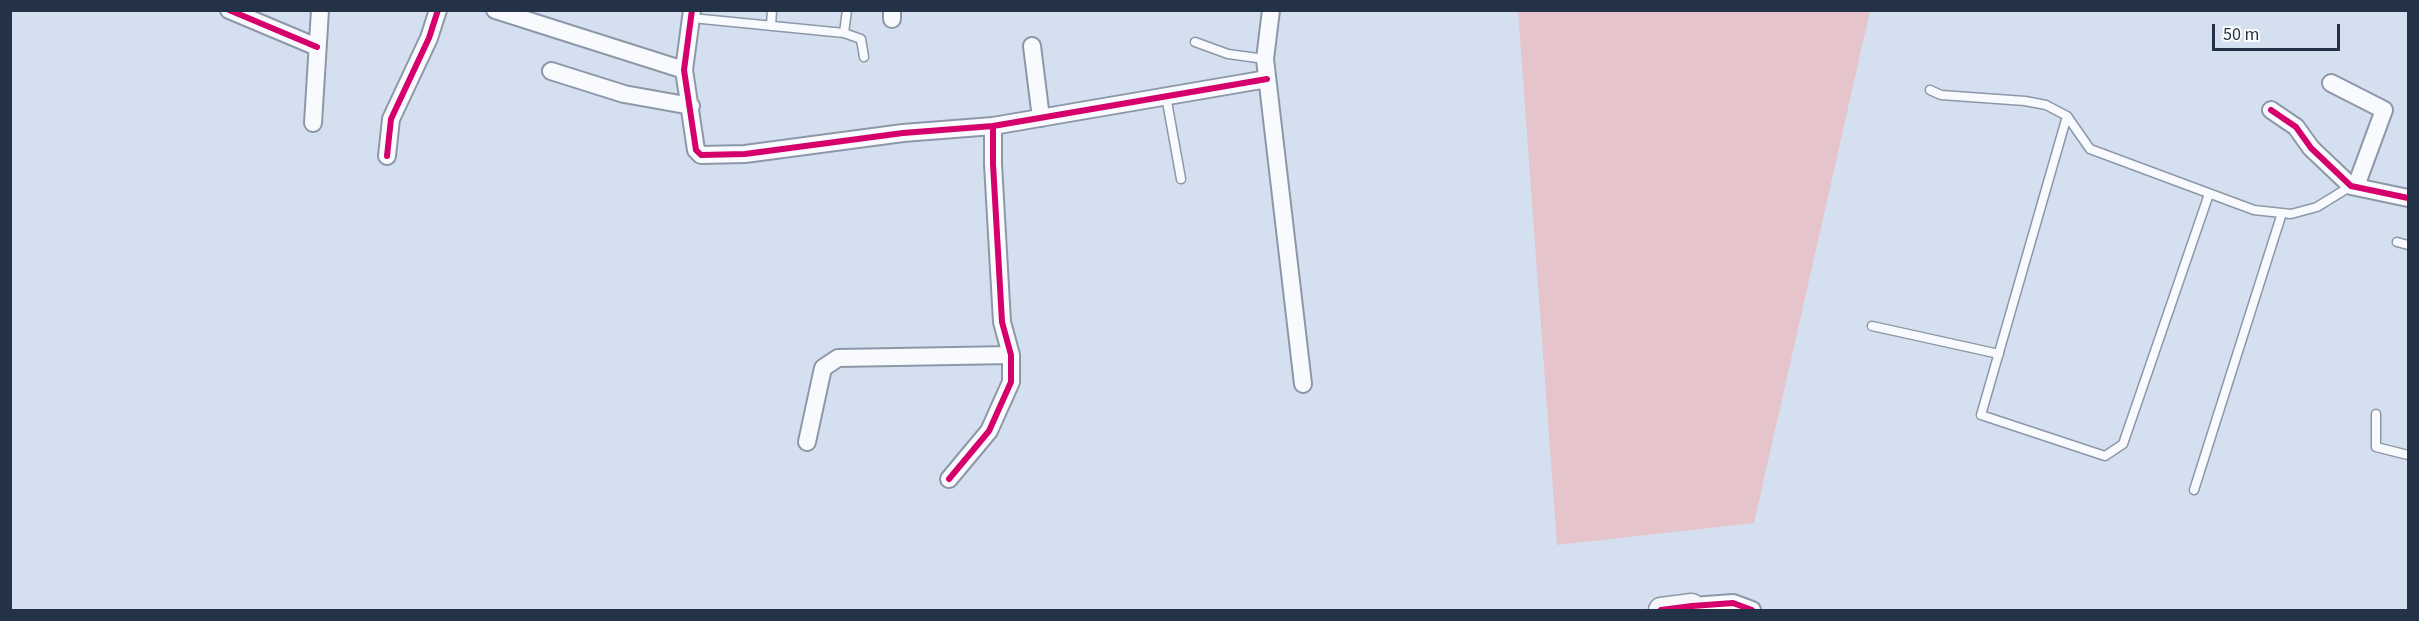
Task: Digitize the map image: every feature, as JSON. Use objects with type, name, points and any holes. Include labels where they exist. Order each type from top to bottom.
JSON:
[{"type":"street","points":[[229,10],[317,47]]},
{"type":"street","points":[[314,123],[320,10]]},
{"type":"street","points":[[387,156],[391,119],[429,38],[438,10]]},
{"type":"street","points":[[495,10],[684,70]]},
{"type":"street","points":[[1270,10],[1265,59],[1303,384]]},
{"type":"street","points":[[692,14],[684,70],[696,150],[701,155],[746,154],[903,133],[993,126],[1267,79]]},
{"type":"street","points":[[1032,46],[1041,118]]},
{"type":"street","points":[[552,71],[624,94],[691,106]]},
{"type":"street","points":[[2331,83],[2384,110],[2353,186]]},
{"type":"street","points":[[2271,110],[2296,127],[2311,148],[2353,186],[2409,198]]},
{"type":"street","points":[[949,479],[989,431],[1011,382],[1011,355],[1002,322],[993,126]]},
{"type":"street","points":[[807,442],[823,368],[838,358],[1011,355]]},
{"type":"street","points":[[1661,610],[1733,603],[1752,610]]},
{"type":"lane","points":[[771,26],[772,10]]},
{"type":"lane","points":[[844,33],[847,10]]},
{"type":"lane","points":[[692,14],[771,26],[844,33],[861,39],[864,57]]},
{"type":"lane","points":[[1195,42],[1228,54],[1265,59]]},
{"type":"lane","points":[[1930,90],[1941,95],[2025,101],[2046,105],[2067,116],[2090,149],[2254,210],[2291,214],[2317,207],[2353,186]]},
{"type":"lane","points":[[1166,96],[1181,179]]},
{"type":"lane","points":[[2067,116],[1981,415],[2105,456],[2123,444],[2210,194]]},
{"type":"lane","points":[[2194,490],[2282,213]]},
{"type":"lane","points":[[2397,242],[2409,245]]},
{"type":"lane","points":[[1872,326],[1999,354]]},
{"type":"lane","points":[[2376,414],[2376,447],[2409,455]]},
{"type":"shaded area","points":[[1518,11],[1870,11],[1754,523],[1557,545]]},
{"type":"cycle path","points":[[229,10],[317,47]]},
{"type":"cycle path","points":[[387,156],[391,119],[429,38],[438,10]]},
{"type":"cycle path","points":[[692,10],[684,70],[696,150],[701,155],[745,154],[903,133],[993,126],[1267,79]]},
{"type":"cycle path","points":[[2271,110],[2296,127],[2311,148],[2351,186],[2408,198]]},
{"type":"cycle path","points":[[949,479],[989,431],[1011,382],[1011,355],[1002,322],[993,126]]},
{"type":"cycle path","points":[[1661,610],[1733,603],[1752,610]]}]
